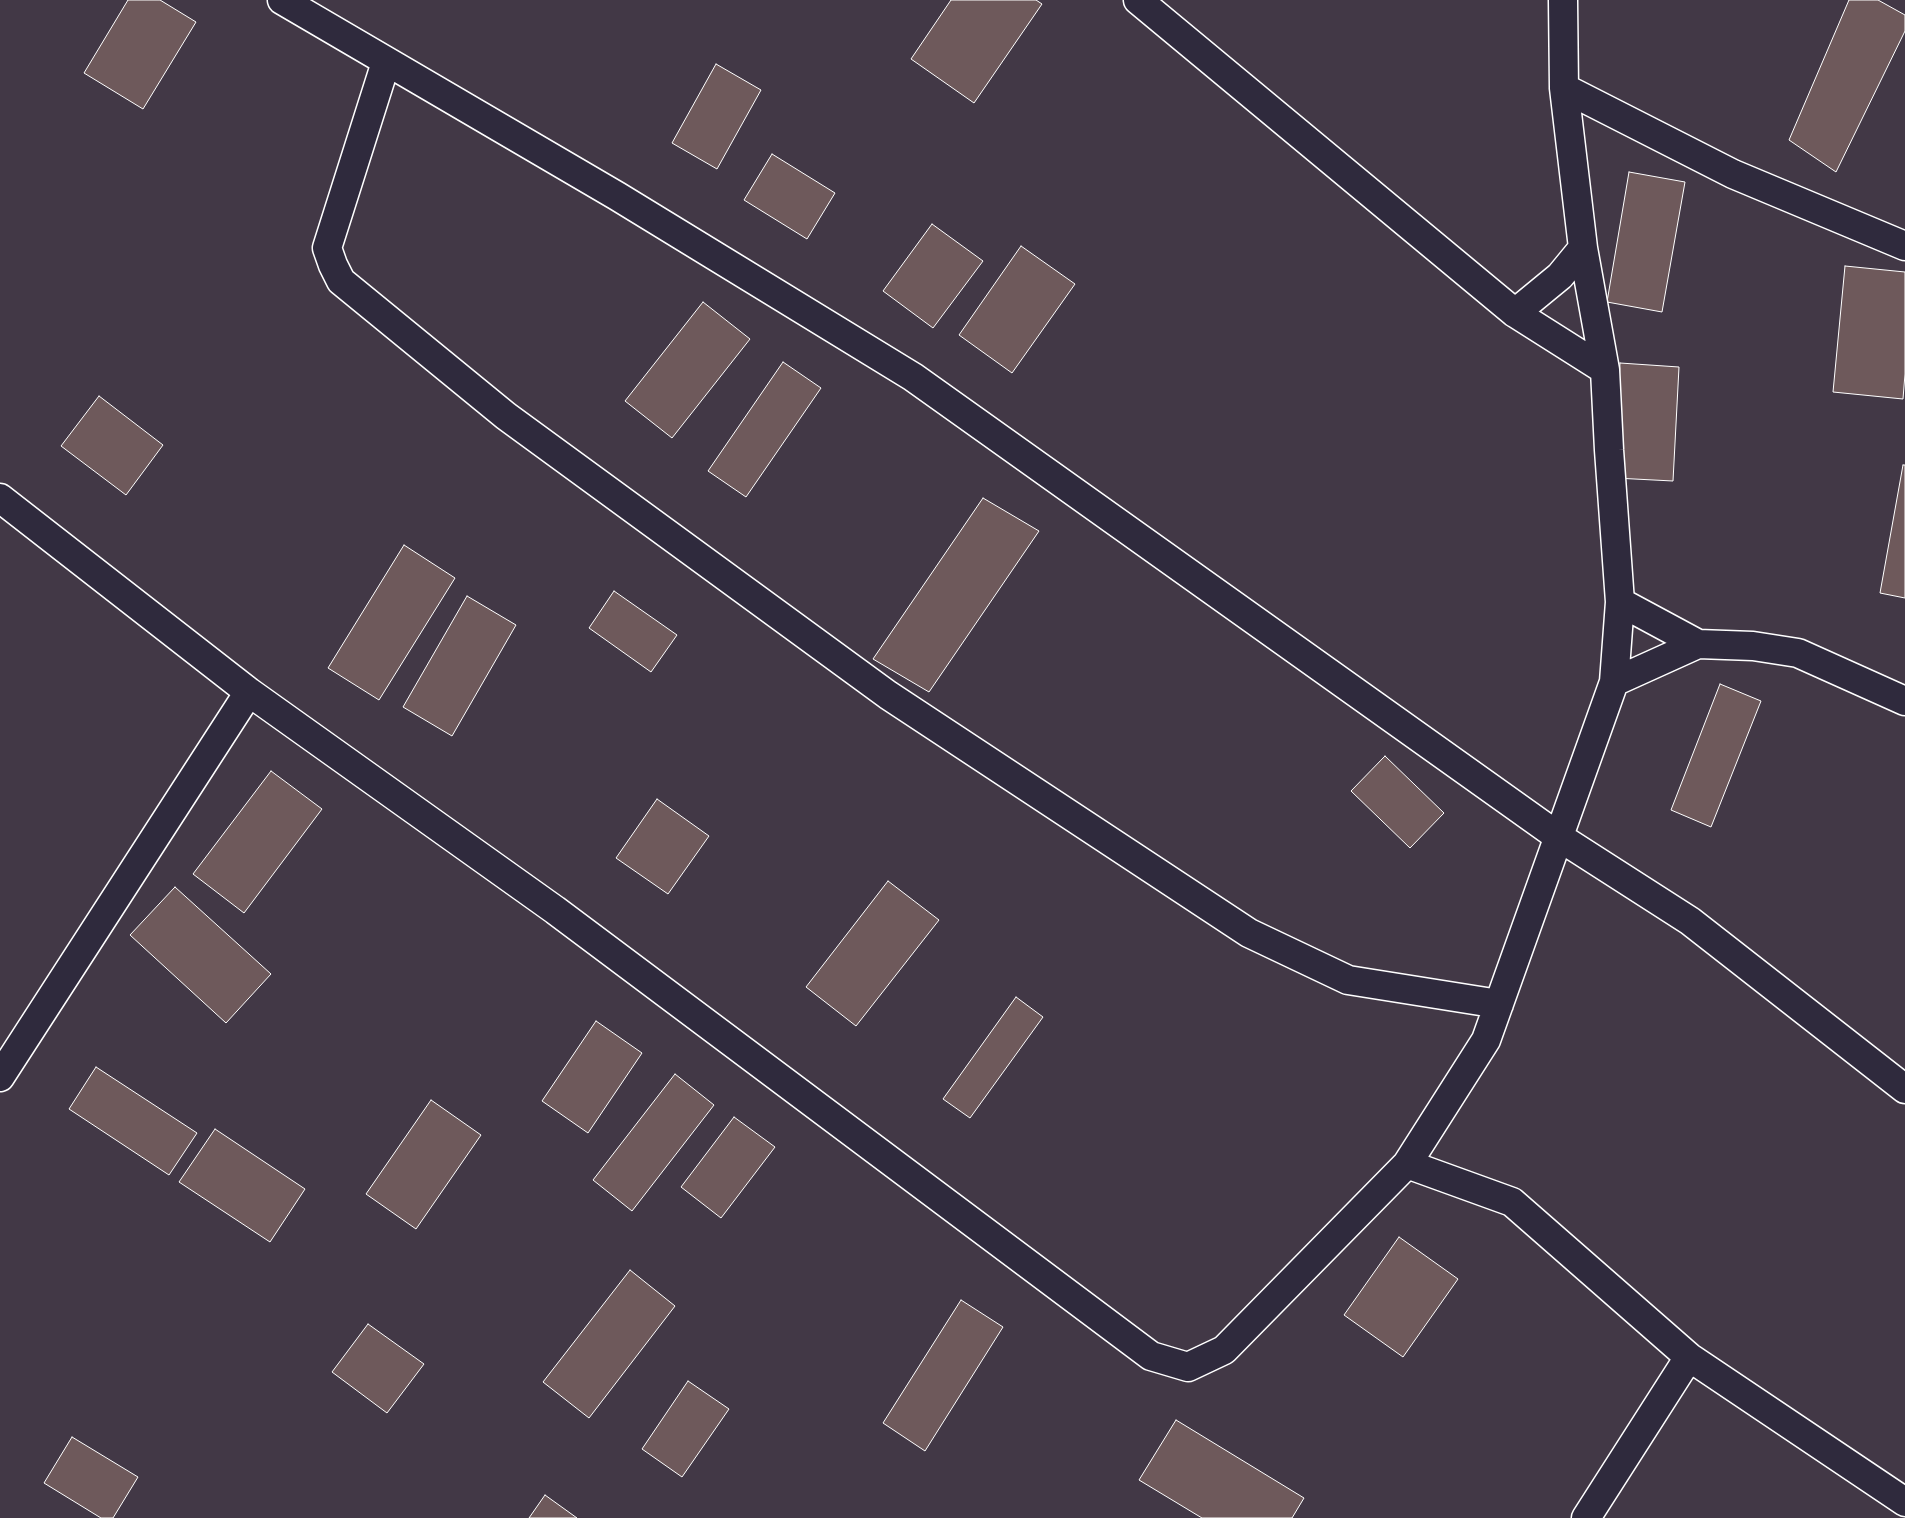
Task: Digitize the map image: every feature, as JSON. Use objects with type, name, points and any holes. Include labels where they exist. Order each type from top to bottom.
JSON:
[{"type":"street","points":[[282,0],[617,196],[913,377],[1559,837],[1690,920],[1905,1089]]},
{"type":"street","points":[[1138,0],[1515,313],[1605,370]]},
{"type":"street","points":[[0,498],[249,692],[563,916],[1151,1356],[1188,1367],[1224,1350],[1407,1164],[1486,1040],[1614,682],[1620,602],[1608,450],[1605,370],[1583,248],[1564,88],[1564,0]]},
{"type":"street","points":[[386,62],[327,248],[341,281],[506,416],[888,695],[1249,933],[1348,980],[1499,1004]]},
{"type":"street","points":[[1564,88],[1733,174],[1905,246]]},
{"type":"street","points":[[1515,313],[1560,276],[1583,248]]},
{"type":"street","points":[[1620,602],[1698,644],[1753,646],[1798,653],[1905,701]]},
{"type":"street","points":[[1614,682],[1698,644]]},
{"type":"street","points":[[0,1077],[249,692]]},
{"type":"street","points":[[1407,1164],[1512,1202],[1689,1357],[1905,1502]]},
{"type":"street","points":[[1586,1518],[1689,1357]]},
{"type":"building","points":[[128,0],[160,0],[196,22],[143,109],[84,73]]},
{"type":"building","points":[[951,0],[1036,0],[1042,4],[974,103],[911,59]]},
{"type":"building","points":[[1849,0],[1878,0],[1905,15],[1905,31],[1836,172],[1789,140]]},
{"type":"building","points":[[716,64],[761,90],[717,169],[672,143]]},
{"type":"building","points":[[772,154],[835,193],[807,239],[744,200]]},
{"type":"building","points":[[1629,172],[1685,182],[1662,312],[1607,302]]},
{"type":"building","points":[[932,224],[983,261],[933,328],[883,291]]},
{"type":"building","points":[[1021,246],[1075,284],[1012,373],[959,335]]},
{"type":"building","points":[[1845,266],[1905,272],[1905,374],[1903,399],[1833,392]]},
{"type":"building","points":[[703,302],[750,339],[672,438],[625,401]]},
{"type":"building","points":[[783,362],[821,388],[746,497],[708,471]]},
{"type":"building","points":[[1620,363],[1679,367],[1673,481],[1615,478]]},
{"type":"building","points":[[99,396],[163,445],[126,495],[61,446]]},
{"type":"building","points":[[1903,465],[1905,465],[1905,598],[1880,593]]},
{"type":"building","points":[[983,498],[1039,531],[929,692],[873,659]]},
{"type":"building","points":[[404,545],[455,578],[379,700],[328,668]]},
{"type":"building","points":[[614,591],[677,635],[651,672],[589,628]]},
{"type":"building","points":[[467,596],[516,625],[452,736],[403,707]]},
{"type":"building","points":[[1720,684],[1761,701],[1711,827],[1671,810]]},
{"type":"building","points":[[1385,756],[1444,813],[1410,848],[1351,791]]},
{"type":"building","points":[[271,771],[322,809],[244,913],[193,874]]},
{"type":"building","points":[[657,799],[709,836],[668,894],[616,858]]},
{"type":"building","points":[[888,881],[939,920],[856,1026],[806,987]]},
{"type":"building","points":[[175,887],[271,974],[226,1023],[130,935]]},
{"type":"building","points":[[1016,997],[1043,1017],[970,1118],[943,1099]]},
{"type":"building","points":[[596,1021],[642,1053],[588,1133],[542,1101]]},
{"type":"building","points":[[96,1067],[197,1133],[169,1175],[69,1109]]},
{"type":"building","points":[[675,1074],[714,1105],[632,1211],[593,1180]]},
{"type":"building","points":[[431,1100],[481,1135],[416,1229],[366,1194]]},
{"type":"building","points":[[734,1117],[775,1147],[721,1218],[681,1187]]},
{"type":"building","points":[[215,1129],[305,1189],[270,1242],[179,1182]]},
{"type":"building","points":[[1399,1237],[1458,1279],[1403,1357],[1344,1315]]},
{"type":"building","points":[[630,1270],[675,1306],[589,1418],[543,1382]]},
{"type":"building","points":[[961,1300],[1003,1327],[925,1451],[883,1423]]},
{"type":"building","points":[[368,1324],[424,1364],[387,1413],[332,1372]]},
{"type":"building","points":[[688,1381],[729,1409],[682,1477],[642,1449]]},
{"type":"building","points":[[1176,1420],[1304,1498],[1292,1518],[1202,1518],[1139,1480]]},
{"type":"building","points":[[72,1437],[138,1477],[113,1518],[101,1518],[44,1483]]},
{"type":"building","points":[[545,1495],[577,1518],[529,1518]]}]
